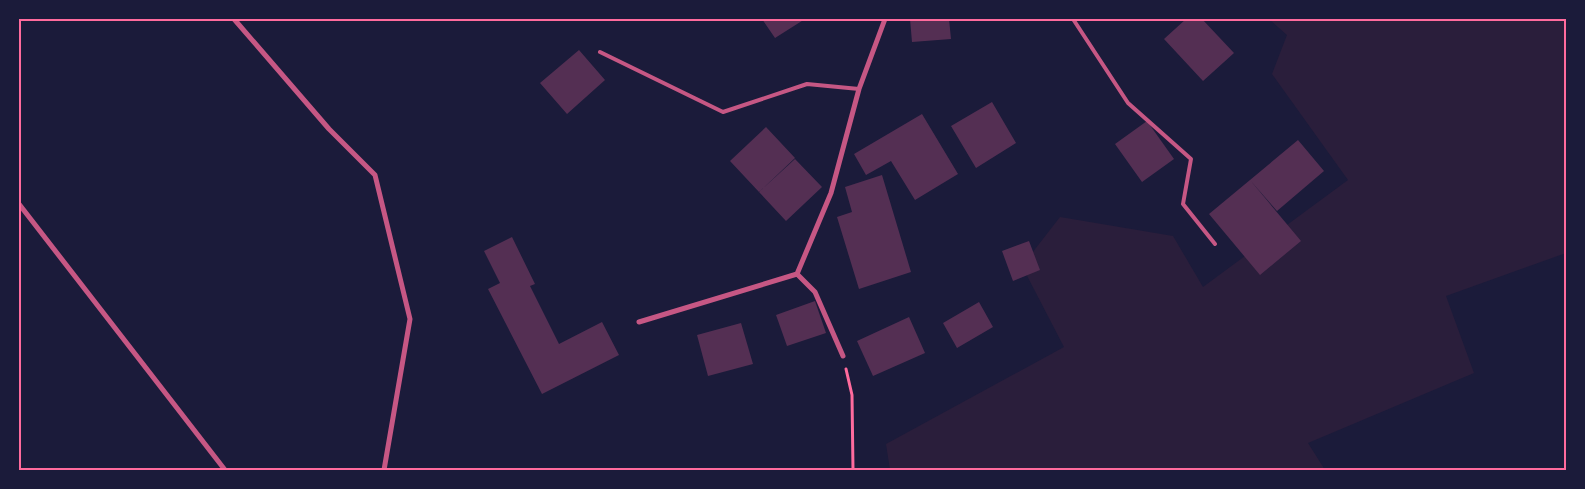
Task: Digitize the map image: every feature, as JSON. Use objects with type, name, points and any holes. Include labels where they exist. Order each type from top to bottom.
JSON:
[{"type":"street","points":[[234,19],[329,129],[376,175],[410,319],[384,470]]},
{"type":"street","points":[[797,274],[831,193],[859,89],[885,19]]},
{"type":"street","points":[[19,204],[103,315],[225,470]]},
{"type":"street","points":[[639,322],[797,274]]},
{"type":"street","points":[[797,274],[814,292],[843,356]]},
{"type":"lane","points":[[1073,19],[1128,103],[1191,159],[1183,204],[1215,244]]},
{"type":"lane","points":[[600,52],[723,112],[807,84],[859,89]]},
{"type":"path","points":[[843,356],[852,395],[853,470]]},
{"type":"shaded area","points":[[1269,19],[1566,19],[1566,253],[1446,296],[1474,373],[1308,443],[1325,470],[890,470],[886,444],[1064,347],[1022,266],[1060,217],[1173,236],[1203,287],[1348,180],[1272,74],[1287,35]]},
{"type":"building","points":[[762,19],[805,19],[775,38]]},
{"type":"building","points":[[910,19],[949,19],[951,39],[912,42]]},
{"type":"building","points":[[1186,19],[1202,19],[1234,53],[1203,81],[1164,39]]},
{"type":"building","points":[[579,50],[605,80],[567,114],[540,83]]},
{"type":"building","points":[[992,102],[1016,143],[976,168],[951,126]]},
{"type":"building","points":[[922,114],[958,174],[915,200],[891,161],[866,175],[854,154]]},
{"type":"building","points":[[1147,121],[1174,159],[1142,182],[1115,144]]},
{"type":"building","points":[[766,127],[795,158],[759,192],[730,161]]},
{"type":"building","points":[[1298,140],[1324,171],[1277,211],[1250,180]]},
{"type":"building","points":[[795,159],[822,187],[786,221],[759,192]]},
{"type":"building","points":[[882,175],[911,272],[859,289],[837,217],[852,212],[845,187]]},
{"type":"building","points":[[1250,180],[1301,241],[1260,275],[1209,214]]},
{"type":"building","points":[[512,237],[535,284],[530,286],[559,344],[602,322],[619,355],[542,394],[488,289],[500,283],[484,251]]},
{"type":"building","points":[[1029,241],[1040,270],[1013,281],[1002,251]]},
{"type":"building","points":[[815,301],[826,333],[787,346],[776,315]]},
{"type":"building","points":[[979,302],[993,327],[957,348],[943,323]]},
{"type":"building","points":[[909,317],[925,353],[873,376],[857,341]]},
{"type":"building","points":[[741,323],[753,364],[708,376],[697,335]]}]
